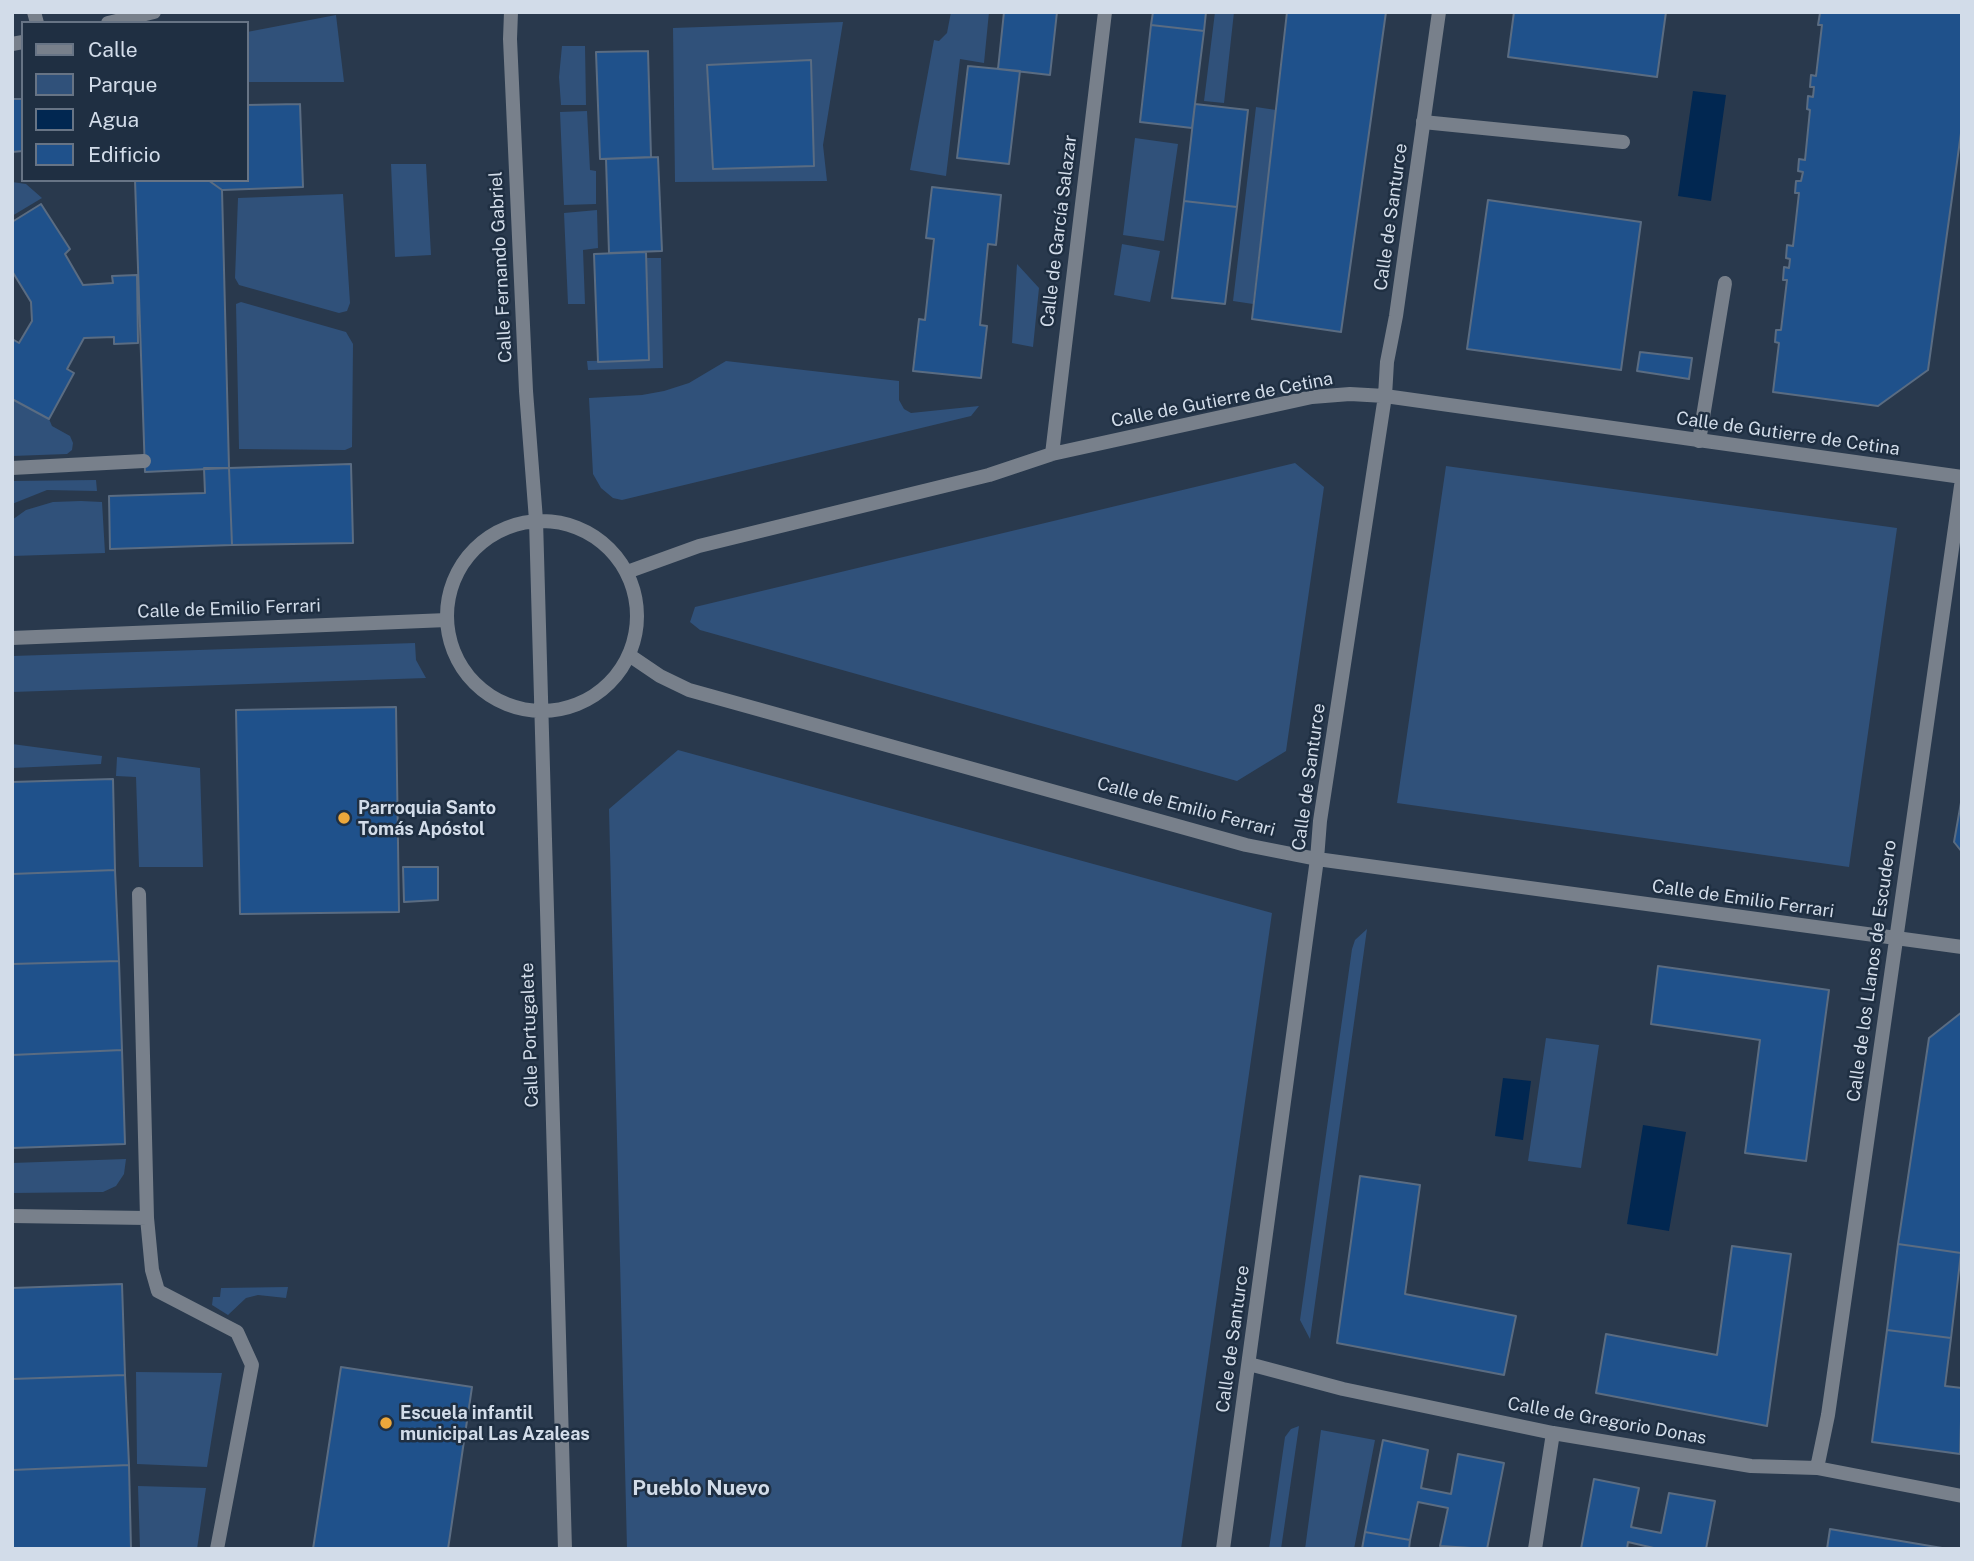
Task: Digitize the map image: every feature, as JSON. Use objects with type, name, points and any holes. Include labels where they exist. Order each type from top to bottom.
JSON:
[{"type":"street","points":[[116,21],[154,12]]},
{"type":"street","name":"Calle Fernando Gabriel","points":[[511,12],[525,377],[536,520]]},
{"type":"street","name":"Calle de García Salazar","points":[[1052,454],[1105,12]]},
{"type":"street","name":"Calle de Santurce","points":[[1223,1549],[1250,1364],[1320,821],[1385,396],[1387,362],[1438,12]]},
{"type":"street","points":[[1423,122],[1623,142]]},
{"type":"street","points":[[1699,441],[1725,283]]},
{"type":"street","name":"Calle de Gutierre de Cetina","points":[[627,572],[699,546],[989,475],[1052,454],[1312,397],[1350,394],[1385,396],[1962,478]]},
{"type":"street","points":[[12,468],[144,461]]},
{"type":"street","name":"Calle de los Llanos de Escudero","points":[[1817,1468],[1828,1415],[1962,478]]},
{"type":"street","points":[[536,520],[559,521],[598,538],[627,572],[635,592],[638,613],[636,635],[618,674],[594,695],[564,708],[543,711],[518,708],[496,700],[476,685],[456,655],[447,620],[453,583],[471,552],[490,535],[512,525],[536,520]]},
{"type":"street","name":"Calle Portugalete","points":[[536,520],[565,1549]]},
{"type":"street","name":"Calle de Emilio Ferrari","points":[[12,638],[447,620]]},
{"type":"street","name":"Calle de Emilio Ferrari","points":[[629,655],[660,676],[689,690],[1247,845],[1317,859],[1836,932],[1897,937],[1962,947]]},
{"type":"street","points":[[139,894],[147,1218],[152,1270],[158,1291],[237,1332],[252,1365],[217,1549]]},
{"type":"street","points":[[12,1216],[147,1218]]},
{"type":"street","name":"Calle de Gregorio Donas","points":[[1250,1364],[1343,1390],[1553,1433],[1751,1466],[1817,1468],[1962,1496]]},
{"type":"street","points":[[1535,1549],[1553,1433]]},
{"type":"green space","points":[[951,12],[989,12],[984,63],[960,59],[946,176],[910,170],[934,40],[939,41],[947,33]]},
{"type":"green space","points":[[1215,12],[1234,12],[1224,103],[1204,101]]},
{"type":"green space","points":[[336,15],[344,82],[248,82],[248,32]]},
{"type":"green space","points":[[843,22],[823,145],[827,181],[675,182],[673,28]]},
{"type":"green space","points":[[562,46],[585,46],[586,105],[561,105],[559,77]]},
{"type":"green space","points":[[1256,107],[1276,110],[1253,304],[1233,301]]},
{"type":"green space","points":[[587,111],[590,170],[596,171],[596,204],[564,205],[560,112]]},
{"type":"green space","points":[[1135,138],[1178,144],[1164,241],[1123,235]]},
{"type":"green space","points":[[391,164],[426,164],[431,255],[395,257]]},
{"type":"green space","points":[[12,182],[26,184],[42,198],[12,216]]},
{"type":"green space","points":[[343,194],[350,303],[347,311],[339,313],[239,285],[235,278],[238,198]]},
{"type":"green space","points":[[597,210],[598,248],[583,250],[585,304],[568,304],[564,213]]},
{"type":"green space","points":[[1122,244],[1160,251],[1150,302],[1114,295]]},
{"type":"green space","points":[[646,258],[661,258],[663,368],[588,370],[587,361],[649,360]]},
{"type":"green space","points":[[1017,264],[1039,288],[1033,347],[1012,343]]},
{"type":"green space","points":[[241,302],[346,332],[353,344],[352,447],[345,450],[239,449],[236,304]]},
{"type":"green space","points":[[726,361],[899,381],[899,400],[904,409],[911,413],[979,406],[971,416],[622,500],[613,498],[601,488],[593,474],[589,398],[664,391],[689,383]]},
{"type":"green space","points":[[12,399],[49,419],[52,426],[70,436],[72,450],[67,454],[12,456]]},
{"type":"green space","points":[[1295,463],[1324,487],[1286,751],[1237,781],[700,630],[690,622],[695,607]]},
{"type":"green space","points":[[1446,466],[1897,528],[1849,867],[1397,803]]},
{"type":"green space","points":[[96,480],[97,491],[47,490],[12,504],[12,481]]},
{"type":"green space","points":[[53,502],[102,502],[105,553],[12,556],[12,520],[26,510]]},
{"type":"green space","points":[[415,643],[416,660],[426,678],[12,692],[12,656]]},
{"type":"green space","points":[[12,744],[102,756],[101,764],[12,768]]},
{"type":"green space","points":[[678,750],[1272,913],[1181,1549],[627,1549],[609,809]]},
{"type":"green space","points":[[117,757],[200,768],[203,867],[139,867],[136,777],[116,776]]},
{"type":"green space","points":[[1367,929],[1310,1339],[1300,1320],[1352,949],[1355,940]]},
{"type":"green space","points":[[1546,1038],[1599,1045],[1581,1168],[1528,1161]]},
{"type":"green space","points":[[126,1159],[124,1174],[116,1186],[103,1192],[12,1193],[12,1163]]},
{"type":"green space","points":[[288,1287],[286,1298],[258,1295],[246,1298],[228,1315],[212,1305],[213,1297],[220,1297],[221,1288]]},
{"type":"green space","points":[[136,1372],[222,1373],[207,1467],[137,1464]]},
{"type":"green space","points":[[1299,1426],[1281,1549],[1269,1549],[1285,1437],[1291,1429]]},
{"type":"green space","points":[[1321,1430],[1375,1440],[1354,1549],[1305,1549]]},
{"type":"green space","points":[[138,1486],[206,1488],[197,1549],[140,1549]]},
{"type":"water","points":[[1693,91],[1726,95],[1711,201],[1678,196]]},
{"type":"water","points":[[1503,1078],[1531,1081],[1523,1140],[1495,1136]]},
{"type":"water","points":[[1643,1125],[1686,1132],[1669,1231],[1627,1224]]},
{"type":"building","points":[[1004,12],[1057,12],[1050,75],[998,69]]},
{"type":"building","points":[[1153,12],[1206,12],[1204,31],[1151,25]]},
{"type":"building","points":[[1287,12],[1386,12],[1341,332],[1252,319]]},
{"type":"building","points":[[1514,12],[1666,12],[1657,77],[1508,57]]},
{"type":"building","points":[[1962,12],[1962,126],[1928,370],[1878,406],[1773,392],[1779,343],[1775,342],[1776,330],[1781,330],[1787,280],[1783,280],[1784,267],[1789,268],[1790,259],[1786,258],[1787,245],[1793,246],[1799,193],[1795,193],[1796,181],[1801,181],[1803,172],[1798,171],[1799,159],[1805,160],[1810,110],[1807,109],[1808,96],[1813,97],[1811,75],[1816,76],[1822,25],[1818,25],[1820,13]]},
{"type":"building","points":[[1151,25],[1204,31],[1192,128],[1140,122]]},
{"type":"building","points":[[648,51],[651,157],[600,159],[596,52]]},
{"type":"building","points":[[811,60],[814,166],[713,169],[707,65]]},
{"type":"building","points":[[968,66],[1020,71],[1009,164],[957,158]]},
{"type":"building","points":[[12,99],[21,99],[21,151],[12,152]]},
{"type":"building","points":[[300,104],[303,187],[222,190],[211,182],[248,182],[248,105]]},
{"type":"building","points":[[1195,104],[1248,110],[1237,207],[1184,201]]},
{"type":"building","points":[[658,157],[662,251],[609,253],[606,159]]},
{"type":"building","points":[[135,182],[211,182],[222,190],[229,468],[145,472]]},
{"type":"building","points":[[932,187],[1001,195],[996,245],[988,244],[980,325],[987,326],[981,378],[913,371],[919,319],[925,320],[934,239],[926,238]]},
{"type":"building","points":[[1488,200],[1641,222],[1621,370],[1467,349]]},
{"type":"building","points":[[1184,201],[1237,207],[1225,304],[1172,298]]},
{"type":"building","points":[[41,204],[70,249],[65,254],[83,285],[113,283],[112,276],[137,275],[138,343],[114,344],[114,337],[84,338],[67,369],[74,373],[49,419],[12,399],[12,343],[14,340],[19,343],[32,321],[31,302],[12,271],[12,222]]},
{"type":"building","points":[[646,252],[649,360],[598,362],[594,254]]},
{"type":"building","points":[[1640,352],[1692,358],[1689,379],[1637,371]]},
{"type":"building","points":[[351,464],[353,543],[232,545],[229,468]]},
{"type":"building","points":[[204,468],[229,468],[232,545],[110,549],[109,496],[205,493]]},
{"type":"building","points":[[396,707],[399,912],[240,914],[236,710]]},
{"type":"building","points":[[113,779],[115,870],[12,874],[12,782]]},
{"type":"building","points":[[1962,797],[1962,852],[1954,842]]},
{"type":"building","points":[[403,867],[438,867],[438,900],[404,902]]},
{"type":"building","points":[[115,870],[119,961],[12,964],[12,874]]},
{"type":"building","points":[[119,961],[122,1050],[12,1055],[12,964]]},
{"type":"building","points":[[1658,966],[1829,990],[1806,1161],[1745,1153],[1760,1040],[1651,1024]]},
{"type":"building","points":[[1962,1012],[1961,1253],[1898,1244],[1929,1038]]},
{"type":"building","points":[[122,1050],[125,1144],[12,1148],[12,1055]]},
{"type":"building","points":[[1360,1176],[1420,1185],[1405,1294],[1516,1316],[1504,1375],[1337,1343]]},
{"type":"building","points":[[1898,1244],[1961,1253],[1951,1338],[1887,1330]]},
{"type":"building","points":[[1732,1246],[1791,1254],[1767,1426],[1596,1393],[1606,1334],[1717,1355]]},
{"type":"building","points":[[122,1284],[125,1375],[12,1379],[12,1288]]},
{"type":"building","points":[[1887,1330],[1951,1338],[1945,1386],[1962,1388],[1960,1454],[1872,1442]]},
{"type":"building","points":[[341,1367],[472,1387],[448,1549],[313,1549]]},
{"type":"building","points":[[125,1375],[129,1465],[12,1470],[12,1379]]},
{"type":"building","points":[[1383,1440],[1428,1450],[1421,1488],[1451,1494],[1458,1454],[1504,1463],[1487,1549],[1440,1546],[1448,1508],[1418,1502],[1410,1540],[1365,1532]]},
{"type":"building","points":[[129,1465],[131,1549],[12,1549],[12,1470]]},
{"type":"building","points":[[1594,1479],[1639,1488],[1631,1527],[1661,1533],[1669,1493],[1715,1501],[1706,1549],[1658,1549],[1628,1542],[1627,1549],[1581,1549]]},
{"type":"building","points":[[1830,1529],[1948,1549],[1827,1549]]},
{"type":"building","points":[[1365,1532],[1410,1540],[1409,1549],[1362,1549]]},
{"type":"place","name":"Parroquia Santo Tomás Apóstol","points":[[344,818]]},
{"type":"place","name":"Escuela infantil municipal Las Azaleas","points":[[386,1423]]},
{"type":"district","name":"Pueblo Nuevo","points":[[701,1489]]}]
